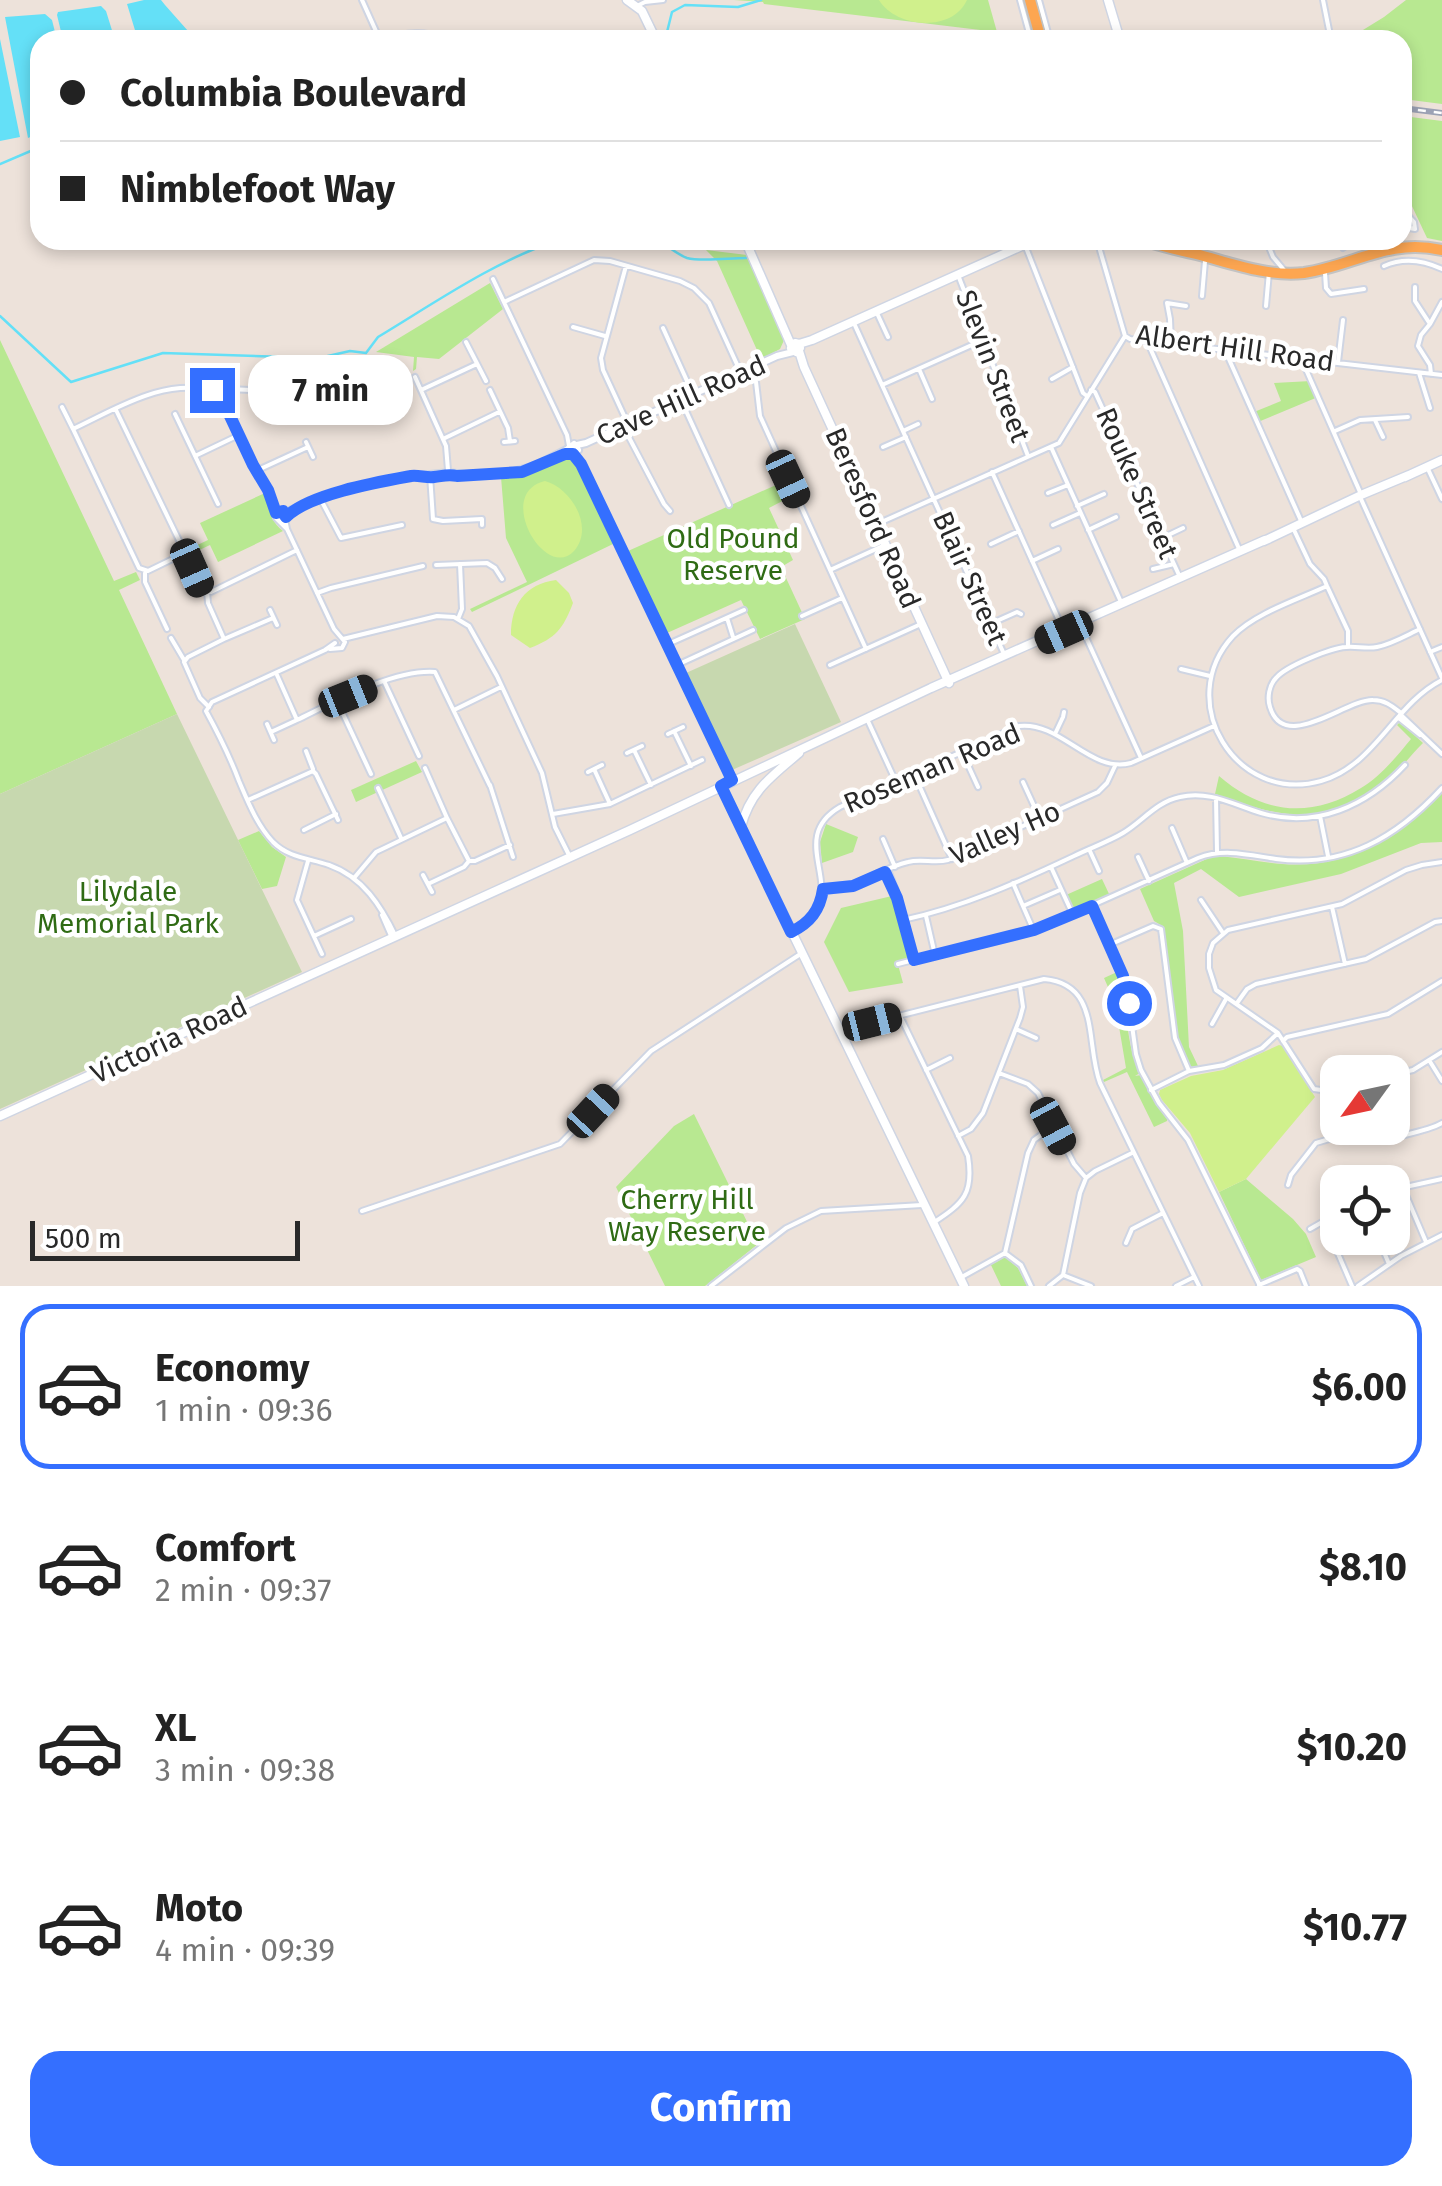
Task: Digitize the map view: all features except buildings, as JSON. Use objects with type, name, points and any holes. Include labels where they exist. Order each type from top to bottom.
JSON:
[{"type":"highway","points":[[1030,0],[1041,30]]},
{"type":"highway","points":[[1412,247],[1442,250]]},
{"type":"highway","points":[[1192,250],[1267,272],[1288,274],[1324,269],[1385,250]]},
{"type":"main road","points":[[625,0],[647,18],[652,30]]},
{"type":"main road","points":[[1108,0],[1117,30]]},
{"type":"main road","name":"Beresford Road","points":[[751,250],[947,682]]},
{"type":"main road","name":"Cave Hill Road","points":[[795,348],[1014,250]]},
{"type":"main road","name":"Victoria Road","points":[[0,1116],[1442,460]]},
{"type":"main road","points":[[741,827],[755,793],[806,747]]},
{"type":"main road","points":[[721,786],[962,1282]]},
{"type":"street","points":[[362,0],[378,30]]},
{"type":"street","points":[[636,8],[644,2],[662,0]]},
{"type":"street","points":[[1020,0],[1029,30]]},
{"type":"street","points":[[1039,0],[1043,30]]},
{"type":"street","points":[[1324,0],[1329,30]]},
{"type":"street","points":[[1027,250],[1087,396]]},
{"type":"street","name":"Albert Hill Road","points":[[1100,250],[1124,336],[1130,339],[1442,376]]},
{"type":"street","points":[[1271,250],[1288,274]]},
{"type":"street","points":[[1199,252],[1202,296]]},
{"type":"street","points":[[1266,306],[1267,272],[1274,257]]},
{"type":"street","points":[[504,302],[590,261],[604,260],[680,280],[701,293],[713,311],[740,373]]},
{"type":"street","points":[[1384,266],[1414,260],[1442,269]]},
{"type":"street","points":[[626,266],[602,352],[604,370],[625,425],[670,511]]},
{"type":"street","points":[[1324,269],[1328,292],[1364,289]]},
{"type":"street","name":"Slevin Street","points":[[958,275],[1028,456]]},
{"type":"street","points":[[493,280],[732,780]]},
{"type":"street","points":[[1415,286],[1415,302],[1430,324]]},
{"type":"street","points":[[1431,374],[1418,346],[1423,330],[1442,302]]},
{"type":"street","points":[[1171,343],[1167,303],[1186,306]]},
{"type":"street","points":[[876,311],[888,337]]},
{"type":"street","points":[[1338,362],[1343,320]]},
{"type":"street","name":"Blair Street","points":[[853,322],[1005,656]]},
{"type":"street","points":[[573,327],[606,336]]},
{"type":"street","points":[[663,328],[693,394]]},
{"type":"street","points":[[876,524],[1062,440],[1124,336]]},
{"type":"street","points":[[882,385],[984,340]]},
{"type":"street","points":[[1147,340],[1240,551]]},
{"type":"street","points":[[466,342],[486,381]]},
{"type":"street","name":"Cave Hill Road","points":[[575,448],[795,348]]},
{"type":"street","points":[[1228,350],[1310,564],[1322,576],[1348,631],[1348,646]]},
{"type":"street","points":[[1304,359],[1442,679],[1424,690],[1345,772],[1299,785],[1266,779],[1230,754],[1214,726],[1210,705],[1212,676],[1220,653],[1244,626],[1327,586]]},
{"type":"street","points":[[422,390],[476,364]]},
{"type":"street","points":[[1052,378],[1072,367]]},
{"type":"street","points":[[750,368],[756,382],[760,416],[866,649]]},
{"type":"street","points":[[918,369],[932,399]]},
{"type":"street","points":[[1419,373],[1430,408]]},
{"type":"street","points":[[415,377],[448,451],[449,473]]},
{"type":"street","points":[[73,428],[168,388],[218,393],[256,471],[283,514],[334,630],[336,644],[342,648],[343,640],[334,630]]},
{"type":"street","points":[[490,390],[510,441]]},
{"type":"street","name":"Rouke Street","points":[[1091,390],[1180,578]]},
{"type":"street","points":[[273,392],[283,416]]},
{"type":"street","points":[[218,393],[302,392]]},
{"type":"street","points":[[681,400],[729,505]]},
{"type":"street","points":[[62,407],[138,567],[145,571]]},
{"type":"street","points":[[116,409],[184,554],[207,592],[224,639]]},
{"type":"street","points":[[443,438],[499,412]]},
{"type":"street","points":[[175,414],[211,497],[218,504]]},
{"type":"street","points":[[1333,432],[1360,420],[1408,418]]},
{"type":"street","points":[[1374,420],[1383,437]]},
{"type":"street","points":[[884,447],[918,424]]},
{"type":"street","points":[[195,456],[239,435]]},
{"type":"street","points":[[256,471],[307,444],[313,457]]},
{"type":"street","points":[[1051,446],[1122,604]]},
{"type":"street","points":[[287,530],[278,521],[283,514],[320,498],[418,475],[522,472],[575,448]]},
{"type":"street","points":[[1427,467],[1442,499]]},
{"type":"street","points":[[992,472],[1063,630]]},
{"type":"street","points":[[430,476],[432,518],[482,519]]},
{"type":"street","points":[[1048,493],[1068,485]]},
{"type":"street","points":[[1053,525],[1104,494]]},
{"type":"street","points":[[320,498],[341,538],[399,528]]},
{"type":"street","points":[[1088,530],[1116,517]]},
{"type":"street","points":[[1162,538],[1183,528]]},
{"type":"street","points":[[991,544],[1019,531]]},
{"type":"street","points":[[830,570],[885,545]]},
{"type":"street","points":[[1032,560],[1058,549]]},
{"type":"street","points":[[207,592],[296,550]]},
{"type":"street","points":[[145,571],[184,554]]},
{"type":"street","points":[[436,564],[487,563],[500,572],[502,579]]},
{"type":"street","points":[[458,619],[462,609],[460,564]]},
{"type":"street","points":[[1153,569],[1174,564]]},
{"type":"street","points":[[317,593],[424,566]]},
{"type":"street","points":[[145,571],[145,582],[166,628]]},
{"type":"street","points":[[802,616],[842,598]]},
{"type":"street","points":[[270,610],[277,625]]},
{"type":"street","points":[[666,645],[744,610]]},
{"type":"street","points":[[990,624],[1017,612],[1021,614]]},
{"type":"street","points":[[208,706],[354,636],[437,616],[458,619],[474,633],[508,700],[537,764],[567,856]]},
{"type":"street","points":[[185,660],[273,618]]},
{"type":"street","points":[[727,618],[733,638]]},
{"type":"street","points":[[1080,623],[1141,758]]},
{"type":"street","points":[[830,665],[921,624]]},
{"type":"street","points":[[1420,629],[1380,647],[1332,649],[1277,676],[1272,682],[1270,709],[1289,725],[1302,726],[1358,702],[1390,704],[1442,754]]},
{"type":"street","points":[[676,666],[753,630]]},
{"type":"street","points":[[171,638],[185,660],[200,698],[208,706],[209,716],[264,830],[276,845],[292,855],[355,878],[377,903],[393,936]]},
{"type":"street","points":[[1430,652],[1442,647]]},
{"type":"street","points":[[1181,669],[1212,676]]},
{"type":"street","points":[[271,732],[384,682],[432,670],[455,709],[490,786],[513,857]]},
{"type":"street","points":[[276,673],[298,720]]},
{"type":"street","points":[[384,682],[416,742],[419,756]]},
{"type":"street","points":[[455,709],[500,688]]},
{"type":"street","points":[[337,702],[362,762],[371,774]]},
{"type":"street","points":[[1055,734],[1064,712]]},
{"type":"street","points":[[868,719],[896,782]]},
{"type":"street","points":[[267,724],[274,740]]},
{"type":"street","name":"Roseman Road","points":[[823,889],[816,846],[822,824],[836,810],[1019,726],[1037,726],[1115,766]]},
{"type":"street","points":[[1115,766],[1214,726]]},
{"type":"street","points":[[668,734],[683,727]]},
{"type":"street","points":[[674,731],[691,766]]},
{"type":"street","points":[[627,753],[642,746]]},
{"type":"street","points":[[634,750],[650,785]]},
{"type":"street","points":[[306,751],[337,817],[309,830]]},
{"type":"street","points":[[962,752],[978,787]]},
{"type":"street","points":[[552,814],[610,804],[702,760]]},
{"type":"street","points":[[602,765],[591,770],[610,804]]},
{"type":"street","name":"Valley Ho","points":[[823,889],[853,886],[911,861],[934,863],[952,858],[1098,792],[1115,766]]},
{"type":"street","points":[[903,920],[969,902],[1051,867],[1123,833],[1170,800],[1189,795],[1216,798],[1278,816],[1320,816],[1366,799],[1402,766]]},
{"type":"street","points":[[424,768],[433,779],[447,818],[470,861]]},
{"type":"street","points":[[249,799],[312,770]]},
{"type":"street","points":[[914,774],[952,858]]},
{"type":"street","points":[[1024,782],[1040,819]]},
{"type":"street","points":[[378,788],[381,802],[402,840]]},
{"type":"street","points":[[898,964],[1034,930],[1217,852],[1289,860],[1328,858],[1355,851],[1398,830],[1442,788]]},
{"type":"street","points":[[1216,798],[1217,852]]},
{"type":"street","points":[[1320,816],[1328,858]]},
{"type":"street","points":[[355,878],[376,852],[447,818]]},
{"type":"street","points":[[1172,828],[1188,863]]},
{"type":"street","points":[[883,839],[896,867]]},
{"type":"street","points":[[428,884],[470,861],[510,846]]},
{"type":"street","points":[[1089,848],[1099,871]]},
{"type":"street","points":[[1138,857],[1149,881]]},
{"type":"street","points":[[308,860],[297,900],[322,954]]},
{"type":"street","points":[[1320,1089],[1316,1090],[1278,1034],[1226,999],[1212,984],[1210,949],[1223,932],[1348,902],[1406,870],[1442,862]]},
{"type":"street","points":[[1051,867],[1073,916]]},
{"type":"street","points":[[886,871],[914,960]]},
{"type":"street","points":[[423,875],[432,892]]},
{"type":"street","points":[[1013,883],[1034,930]]},
{"type":"street","points":[[791,932],[814,915],[823,889]]},
{"type":"street","points":[[1023,906],[1062,889]]},
{"type":"street","points":[[1202,900],[1223,932]]},
{"type":"street","points":[[1092,906],[1127,990],[1136,1054],[1151,1090],[1188,1140],[1260,1286],[1296,1269],[1306,1286]]},
{"type":"street","points":[[1332,906],[1345,964]]},
{"type":"street","points":[[926,914],[935,954]]},
{"type":"street","points":[[313,937],[351,919]]},
{"type":"street","points":[[1236,1004],[1256,984],[1366,959],[1442,922]]},
{"type":"street","points":[[1109,945],[1153,926],[1160,929],[1175,1038],[1190,1072]]},
{"type":"street","points":[[362,1211],[560,1144],[651,1051],[802,953]]},
{"type":"street","points":[[839,1031],[1044,979],[1069,985],[1086,1009],[1098,1077],[1199,1286]]},
{"type":"street","points":[[1283,1040],[1388,1014],[1442,981]]},
{"type":"street","points":[[958,1136],[979,1122],[1024,1007],[1020,985]]},
{"type":"street","points":[[1212,1024],[1226,999]]},
{"type":"street","points":[[900,1016],[968,1156],[971,1178],[967,1193],[958,1205],[933,1223]]},
{"type":"street","points":[[1016,1029],[1036,1038]]},
{"type":"street","points":[[1151,1090],[1190,1072],[1224,1065],[1262,1048],[1278,1034]]},
{"type":"street","points":[[1410,1071],[1442,1052]]},
{"type":"street","points":[[926,1070],[950,1058]]},
{"type":"street","points":[[1429,1060],[1442,1080]]},
{"type":"street","points":[[999,1073],[1028,1084],[1038,1093],[1074,1164],[1086,1178]]},
{"type":"street","points":[[1410,1133],[1442,1122]]},
{"type":"street","points":[[962,1282],[1005,1253],[1028,1154],[1034,1140],[1053,1126]]},
{"type":"street","points":[[1288,1184],[1291,1175],[1320,1142]]},
{"type":"street","points":[[1049,1286],[1063,1274],[1086,1178],[1134,1152]]},
{"type":"street","points":[[1410,1186],[1442,1179]]},
{"type":"street","points":[[1410,1204],[1426,1242]]},
{"type":"street","points":[[711,1286],[786,1228],[821,1211],[924,1205]]},
{"type":"street","points":[[1126,1243],[1132,1228],[1163,1213]]},
{"type":"street","points":[[1310,1229],[1320,1223]]},
{"type":"street","points":[[1340,1255],[1355,1286],[1442,1235]]},
{"type":"street","points":[[1005,1253],[1020,1265],[1031,1286]]},
{"type":"street","points":[[1385,1255],[1389,1264]]},
{"type":"street","points":[[1063,1274],[1091,1286]]},
{"type":"street","points":[[1176,1286],[1194,1277]]},
{"type":"green space","points":[[734,0],[988,0],[996,30],[980,30]]},
{"type":"green space","points":[[879,0],[967,0],[949,18],[924,23],[898,16]]},
{"type":"green space","points":[[1406,0],[1442,0],[1442,104],[1412,100],[1412,30],[1363,30]]},
{"type":"green space","points":[[1412,117],[1442,121],[1442,241],[1427,238],[1412,206]]},
{"type":"green space","points":[[706,250],[747,255],[785,338],[780,349],[761,359],[717,261]]},
{"type":"green space","points":[[490,283],[503,309],[439,359],[417,357],[413,371],[414,357],[376,352]]},
{"type":"green space","points":[[0,340],[114,581],[136,572],[140,580],[119,590],[177,714],[0,794]]},
{"type":"green space","points":[[1311,381],[1318,397],[1258,422],[1254,412],[1281,401],[1274,383]]},
{"type":"green space","points":[[566,458],[575,463],[613,544],[472,612],[470,609],[527,582],[506,538],[501,477],[525,476]]},
{"type":"green space","points":[[545,481],[571,500],[581,520],[580,541],[574,551],[562,557],[550,555],[539,546],[524,517],[524,501],[530,489]]},
{"type":"green space","name":"Old Pound Reserve","points":[[785,481],[792,496],[769,508],[793,560],[781,567],[805,619],[760,639],[741,600],[667,633],[628,551]]},
{"type":"green space","points":[[265,493],[272,518],[283,531],[218,562],[210,545],[191,554],[189,549],[208,540],[200,523]]},
{"type":"green space","points":[[556,580],[573,603],[558,632],[530,648],[511,635],[517,605],[528,591]]},
{"type":"green space","points":[[795,624],[841,722],[732,770],[686,673]]},
{"type":"green space","name":"Lilydale Memorial Park","points":[[177,714],[302,972],[0,1109],[0,794]]},
{"type":"green space","points":[[1400,722],[1423,743],[1385,783],[1343,808],[1302,815],[1281,813],[1215,794],[1219,776],[1270,805],[1306,808],[1342,798],[1375,778],[1411,739],[1397,725]]},
{"type":"green space","points":[[416,761],[422,772],[356,802],[351,790]]},
{"type":"green space","points":[[1442,791],[1442,842],[1421,843],[1341,874],[1239,897],[1201,869],[1174,883],[1183,931],[1189,1047],[1198,1066],[1190,1067],[1179,1044],[1164,927],[1154,921],[1140,889],[1219,856],[1306,864],[1351,855],[1409,823]]},
{"type":"green space","points":[[826,824],[858,837],[853,852],[822,863],[820,842]]},
{"type":"green space","points":[[259,831],[286,857],[277,886],[262,889],[238,840]]},
{"type":"green space","points":[[1102,879],[1110,896],[1073,910],[1066,895]]},
{"type":"green space","points":[[892,896],[913,957],[897,961],[903,983],[849,992],[824,942],[841,908]]},
{"type":"green space","points":[[1117,972],[1131,1049],[1140,1073],[1135,1076],[1141,1075],[1167,1118],[1154,1127],[1127,1072],[1103,1080],[1126,1068],[1115,1003],[1104,978]]},
{"type":"green space","points":[[1279,1045],[1315,1097],[1246,1179],[1219,1192],[1190,1133],[1162,1100],[1160,1090],[1191,1076],[1223,1070]]},
{"type":"green space","name":"Cherry Hill Way Reserve","points":[[694,1114],[758,1244],[705,1286],[665,1286],[616,1187],[674,1126]]},
{"type":"green space","points":[[1246,1179],[1293,1219],[1306,1234],[1316,1257],[1261,1280],[1219,1192]]},
{"type":"green space","points":[[1005,1257],[1018,1268],[1027,1286],[1001,1286],[991,1265]]},
{"type":"water","points":[[161,0],[187,30],[135,30],[127,4]]},
{"type":"water","points":[[101,6],[112,30],[61,30],[58,12]]},
{"type":"water","points":[[45,14],[54,30],[30,30],[28,138],[5,17]]},
{"type":"water","points":[[0,39],[20,137],[0,141]]},
{"type":"waterway","points":[[668,30],[672,12],[685,5],[738,7],[761,0]]},
{"type":"waterway","points":[[0,164],[30,151]]},
{"type":"waterway","points":[[0,316],[71,382],[163,353],[319,358],[350,351],[366,353],[378,337],[465,284],[532,250]]},
{"type":"waterway","points":[[673,250],[687,258],[746,258]]},
{"type":"railway","points":[[1412,109],[1442,113]]},
{"type":"route","points":[[212,390],[222,399],[276,513],[283,511],[286,517],[320,498],[412,476],[522,472],[573,454],[732,780],[721,786],[791,932],[814,915],[823,889],[853,886],[885,872],[897,898],[914,960],[1034,930],[1092,906],[1123,976],[1129,1003]]}]
